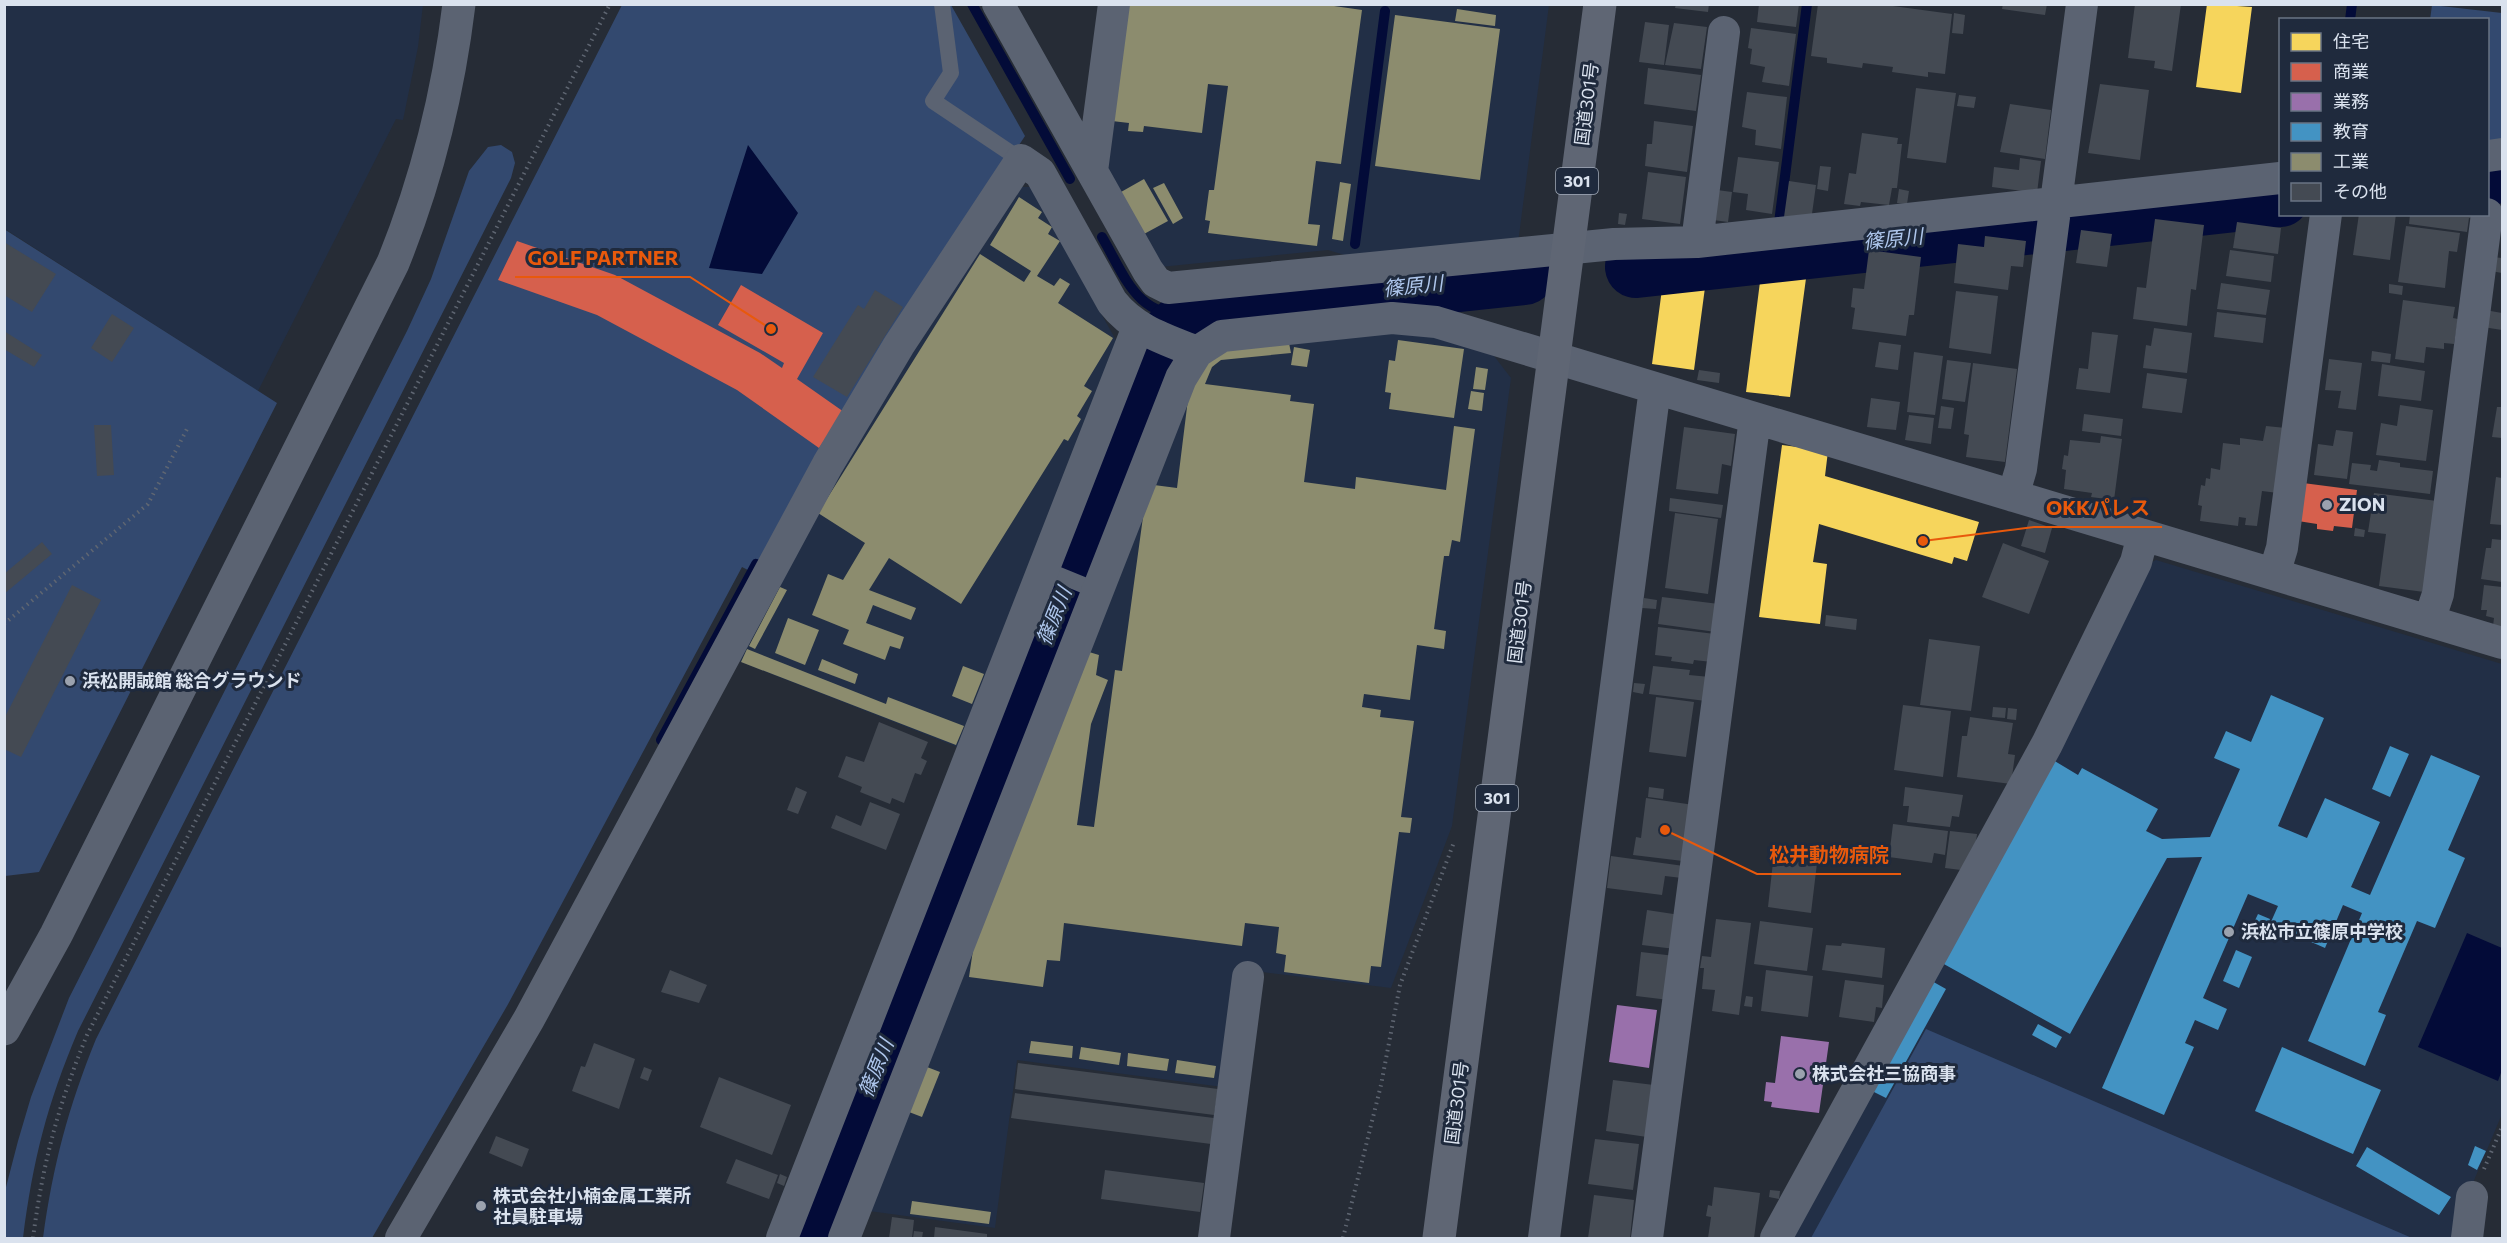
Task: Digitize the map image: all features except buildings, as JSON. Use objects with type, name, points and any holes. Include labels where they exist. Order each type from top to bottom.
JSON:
[{"type":"highway","name":"国道301号","points":[[1439,1239],[1600,4]]},
{"type":"street","points":[[4,1029],[56,935],[393,263],[430,160],[443,106],[459,4]]},
{"type":"street","points":[[998,4],[1148,271],[1156,282],[1168,288],[1568,248],[1614,244],[1697,242],[2279,178]]},
{"type":"street","points":[[1066,219],[1099,184],[1114,4]]},
{"type":"street","points":[[2013,496],[2021,469],[2082,4]]},
{"type":"street","points":[[1697,242],[1724,32]]},
{"type":"street","points":[[401,1239],[529,1019],[828,464],[899,345],[1022,160],[1040,173],[1112,302],[1122,315],[1144,330],[1188,348],[1222,336],[1392,318],[1414,318],[1655,388],[2502,644]]},
{"type":"street","points":[[2274,574],[2282,548],[2326,216]]},
{"type":"street","points":[[2429,621],[2438,594],[2487,216]]},
{"type":"street","points":[[782,1239],[1144,330]]},
{"type":"street","points":[[844,1239],[1091,588],[1182,378],[1188,348]]},
{"type":"street","points":[[1544,1239],[1655,388]]},
{"type":"street","points":[[1647,1239],[1755,418]]},
{"type":"street","points":[[1776,1239],[2047,744],[2136,562],[2144,535]]},
{"type":"street","points":[[1214,1239],[1248,977]]},
{"type":"street","points":[[2467,1239],[2472,1197]]},
{"type":"lane","points":[[942,4],[951,74],[933,101],[1022,160]]},
{"type":"lane","points":[[1047,570],[1091,588]]},
{"type":"path","points":[[33,1239],[49,1140],[66,1086],[87,1035],[610,4]]},
{"type":"path","points":[[4,624],[148,504],[188,427]]},
{"type":"path","points":[[1343,1239],[1381,1084],[1400,985],[1456,838]]},
{"type":"path","points":[[2472,1197],[2502,1127]]},
{"type":"shaded area","points":[[4,5],[423,5],[418,47],[403,120],[396,119],[258,391],[5,229]]},
{"type":"shaded area","points":[[622,5],[951,5],[1025,136],[928,281],[756,574],[742,567],[507,1006],[372,1238],[43,1238],[63,1137],[77,1089],[96,1039]]},
{"type":"shaded area","points":[[1124,5],[1549,5],[1518,243],[1361,260],[1328,250],[1160,267],[1103,165]]},
{"type":"shaded area","points":[[2432,5],[2502,13],[2502,147],[2489,148],[2489,18],[2430,18]]},
{"type":"shaded area","points":[[501,145],[512,152],[515,163],[511,178],[78,1031],[58,1083],[43,1133],[31,1183],[23,1238],[5,1238],[5,1191],[18,1141],[31,1097],[69,998],[407,331],[431,279],[469,171],[488,147]]},
{"type":"shaded area","points":[[748,145],[798,213],[762,274],[709,268]]},
{"type":"shaded area","points":[[1022,187],[1031,187],[1118,344],[960,748],[738,661],[841,472],[912,354]]},
{"type":"shaded area","name":"浜松開誠館 総合グラウンド","points":[[4,229],[277,403],[39,872],[5,876]]},
{"type":"shaded area","points":[[1413,328],[1491,352],[1511,378],[1452,826],[1391,988],[1239,969],[1223,1087],[1017,1060],[995,1228],[869,1211],[1202,360],[1216,349]]},
{"type":"shaded area","name":"浜松市立篠原中学校","points":[[2156,560],[2502,664],[2502,1114],[2464,1204],[2459,1238],[1787,1238],[2146,565]]},
{"type":"shaded area","points":[[2467,933],[2502,948],[2502,1070],[2498,1081],[2418,1047]]},
{"type":"shaded area","points":[[1926,1029],[2412,1238],[1811,1238]]},
{"type":"waterway","points":[[972,4],[1070,179]]},
{"type":"waterway","points":[[1779,223],[1807,4]]},
{"type":"waterway","points":[[2350,18],[2352,4]]},
{"type":"waterway","points":[[1355,244],[1385,11]]},
{"type":"waterway","name":"篠原川","points":[[2489,174],[2502,172]]},
{"type":"waterway","name":"篠原川","points":[[2064,220],[2279,196]]},
{"type":"waterway","name":"篠原川","points":[[1636,267],[2043,222]]},
{"type":"waterway","points":[[1102,237],[1127,281],[1146,303],[1174,314],[1193,315]]},
{"type":"waterway","name":"篠原川","points":[[809,1238],[1151,365],[1163,345],[1185,323],[1214,307],[1524,274]]},
{"type":"waterway","points":[[1348,291],[1350,281]]},
{"type":"waterway","points":[[661,740],[756,564],[761,566]]},
{"type":"place","name":"GOLF PARTNER","points":[[771,329]]},
{"type":"place","name":"ZION","points":[[2327,505]]},
{"type":"place","name":"OKKパレス","points":[[1923,541]]},
{"type":"place","name":"浜松開誠館 総合グラウンド","points":[[70,681]]},
{"type":"place","name":"松井動物病院","points":[[1665,830]]},
{"type":"place","name":"浜松市立篠原中学校","points":[[2229,932]]},
{"type":"place","name":"株式会社三協商事","points":[[1800,1074]]},
{"type":"place","name":"株式会社小楠金属工業所 社員駐車場","points":[[481,1206]]}]
